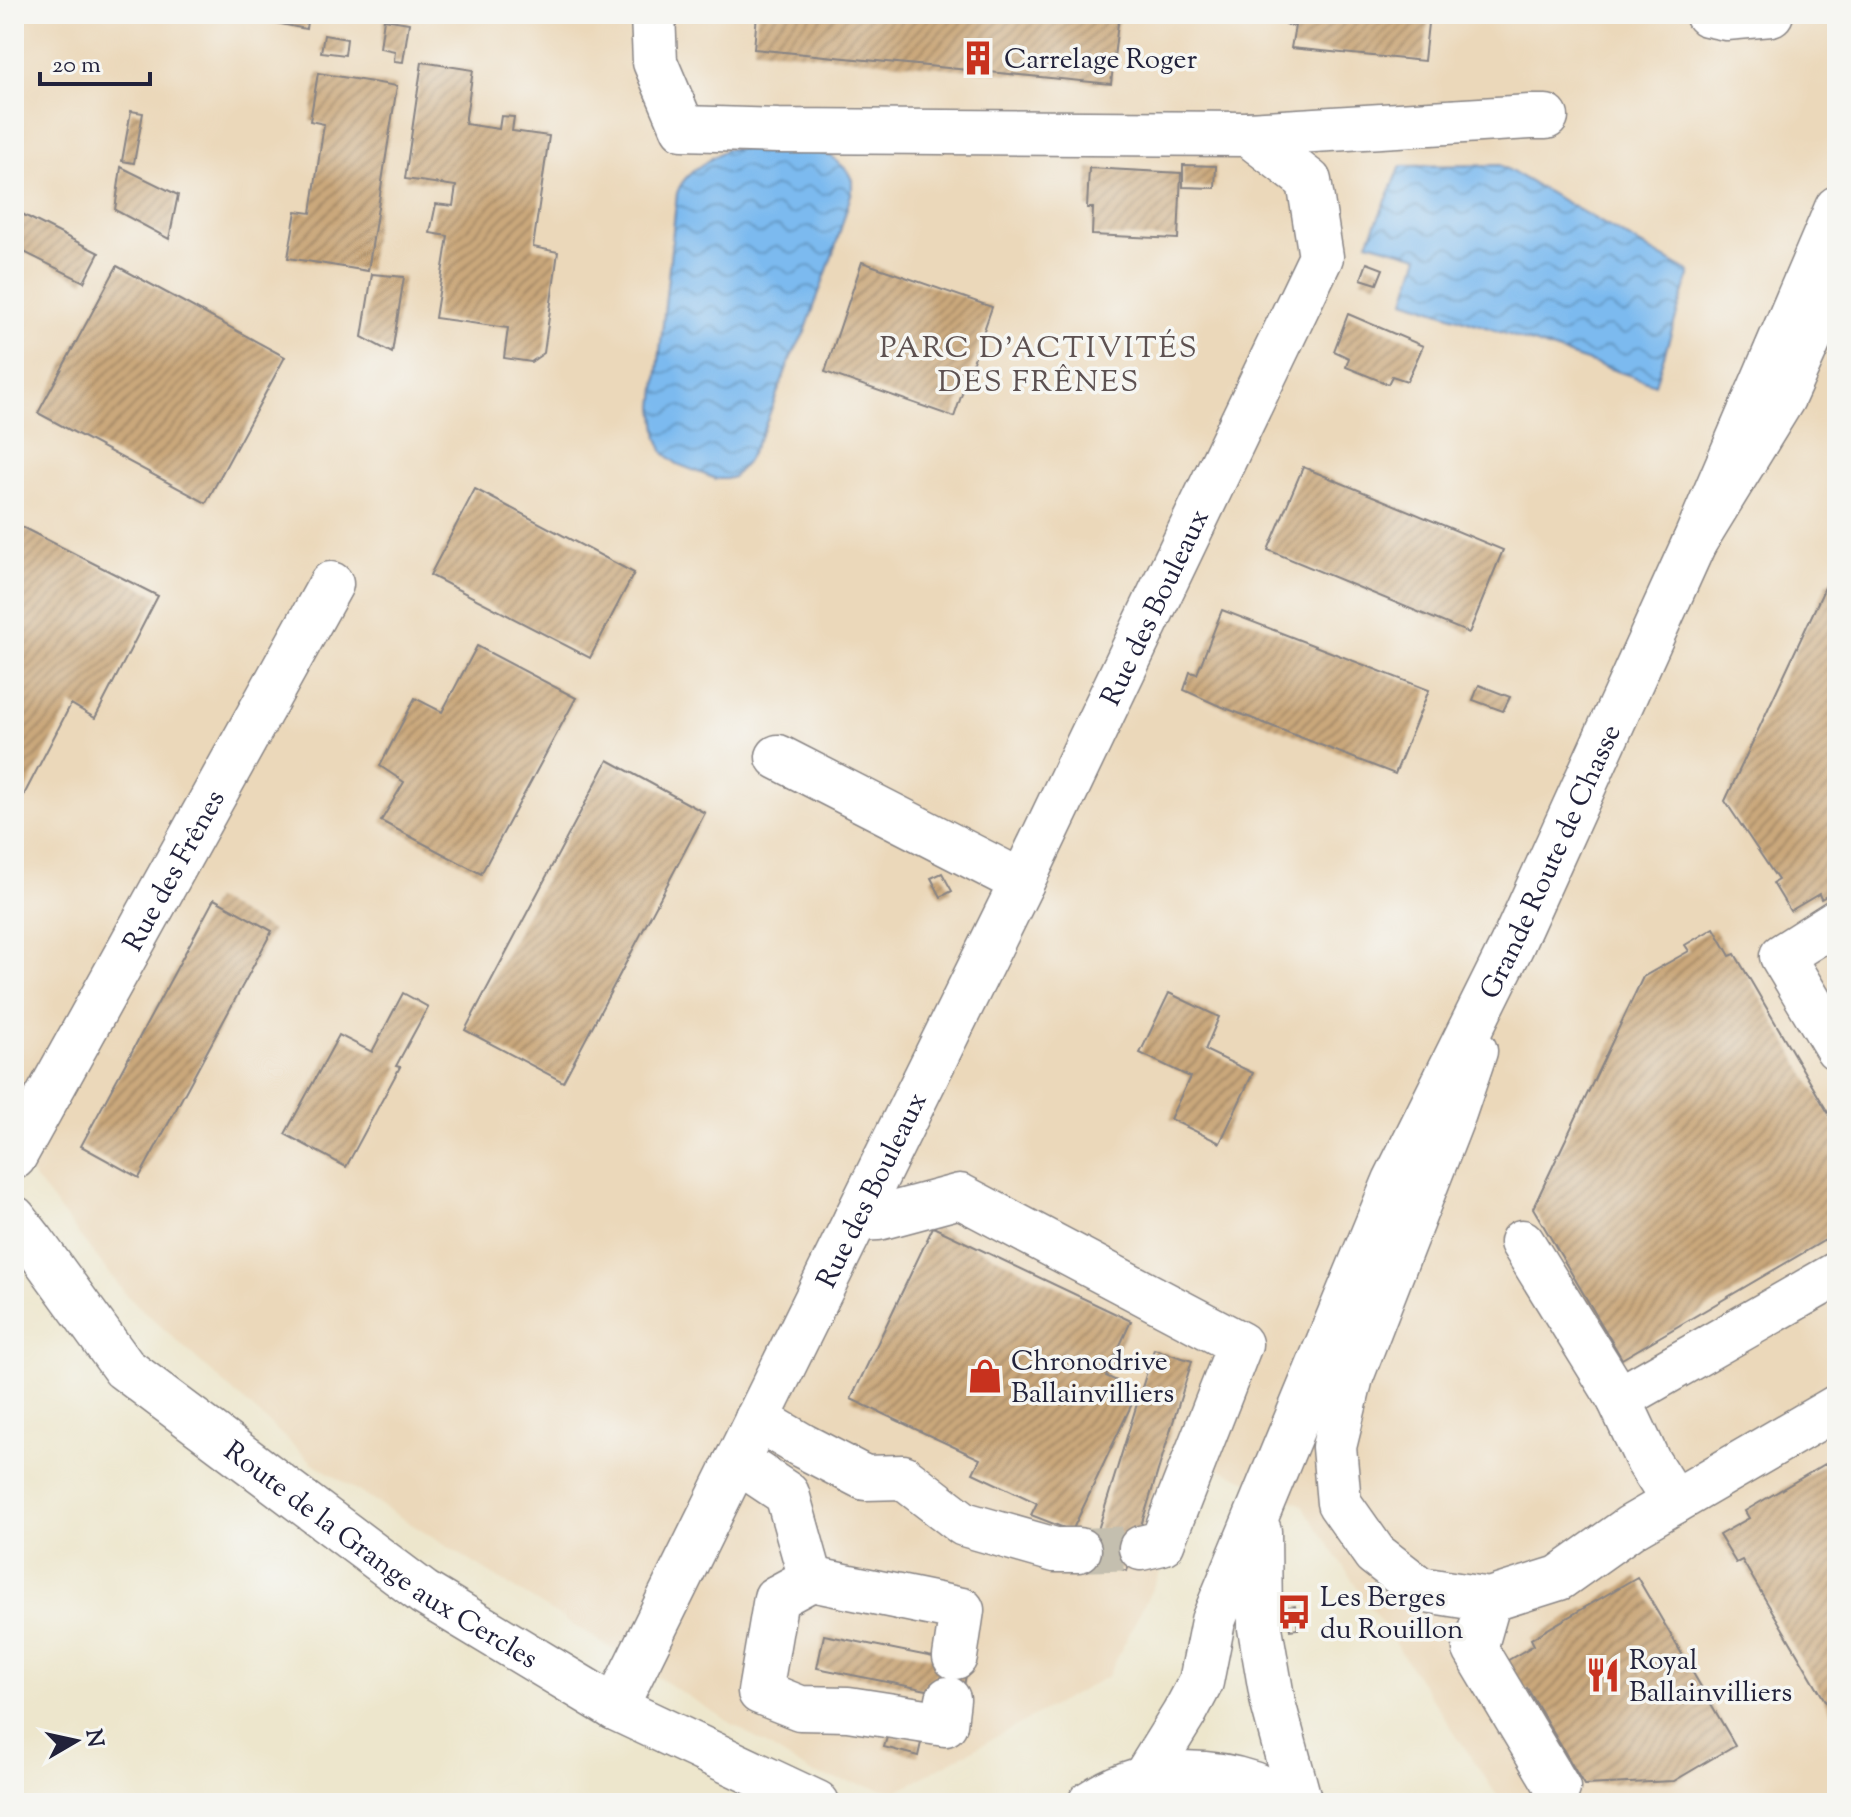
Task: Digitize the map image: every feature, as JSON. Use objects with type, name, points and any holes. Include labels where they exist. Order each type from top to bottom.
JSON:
[{"type":"main road","points":[[653,14],[655,62],[683,128],[1248,134],[1546,117]]},
{"type":"main road","points":[[1707,14],[1726,18],[1771,14]]},
{"type":"main road","name":"Rue des Bouleaux","points":[[615,1708],[1022,882],[1321,257],[1309,181],[1248,134]]},
{"type":"main road","name":"Grande Route de Chasse","points":[[1145,1777],[1201,1682],[1213,1621],[1395,1181],[1512,945],[1694,543],[1837,208]]},
{"type":"main road","points":[[1694,543],[1783,398],[1837,278]]},
{"type":"main road","name":"Rue des Frênes","points":[[14,1157],[331,584]]},
{"type":"main road","points":[[778,757],[1022,882]]},
{"type":"main road","points":[[1837,921],[1782,956],[1837,1048]]},
{"type":"main road","points":[[1512,945],[1454,1113],[1351,1377],[1334,1447],[1339,1503],[1375,1554],[1420,1589],[1489,1600],[1559,1578],[1631,1527],[1837,1407]]},
{"type":"main road","points":[[856,1219],[878,1218],[960,1196],[1240,1344],[1162,1543],[1141,1548]]},
{"type":"main road","name":"Route de la Grange aux Cercles","points":[[14,1218],[124,1368],[424,1593],[615,1708],[817,1803]]},
{"type":"main road","points":[[1522,1242],[1619,1399],[1648,1461],[1674,1502]]},
{"type":"main road","points":[[1619,1399],[1837,1274]]},
{"type":"main road","points":[[757,1419],[865,1478],[903,1477],[964,1524],[1055,1550],[1079,1550]]},
{"type":"main road","points":[[735,1464],[787,1494],[811,1579]]},
{"type":"main road","points":[[1259,1512],[1260,1628],[1273,1703],[1300,1803]]},
{"type":"main road","points":[[811,1579],[962,1610],[945,1724],[848,1709],[800,1708],[760,1692],[776,1598],[811,1579]]},
{"type":"main road","points":[[1489,1600],[1475,1649],[1558,1788]]},
{"type":"main road","points":[[1090,1803],[1107,1792],[1145,1777],[1201,1772],[1256,1785],[1286,1803]]},
{"type":"shaded area","points":[[14,14],[1837,14],[1837,1803],[1502,1803],[1302,1505],[1214,1466],[1108,1676],[895,1792],[813,1774],[313,1463],[127,1296],[14,1152]]},
{"type":"water","points":[[726,149],[810,149],[831,156],[847,170],[852,180],[852,191],[805,332],[791,357],[763,431],[746,463],[733,477],[716,479],[677,464],[664,453],[658,438],[654,407],[677,193],[691,173]]},
{"type":"water","points":[[1500,165],[1690,273],[1655,384],[1405,300],[1419,256],[1368,242],[1401,166]]},
{"type":"building","points":[[272,14],[308,14],[306,29],[271,22]]},
{"type":"building","name":"Carrelage Roger","points":[[757,14],[1119,14],[1111,84],[754,49]]},
{"type":"building","points":[[1287,14],[1429,14],[1424,61],[1291,48],[1295,26],[1286,25]]},
{"type":"building","points":[[384,19],[409,23],[403,62],[394,61],[395,51],[380,48]]},
{"type":"building","points":[[324,35],[347,39],[345,55],[321,52]]},
{"type":"building","points":[[422,62],[473,70],[465,124],[499,129],[501,116],[514,117],[512,131],[549,136],[533,247],[558,252],[544,353],[531,362],[504,358],[508,328],[435,318],[448,236],[430,233],[436,204],[453,206],[456,186],[405,179]]},
{"type":"building","points":[[318,73],[397,86],[368,271],[288,258],[296,211],[311,213],[324,124],[310,121]]},
{"type":"building","points":[[131,111],[143,113],[134,163],[122,161]]},
{"type":"building","points":[[1183,165],[1216,166],[1215,188],[1183,187]]},
{"type":"building","points":[[121,167],[178,195],[169,239],[115,210]]},
{"type":"building","points":[[1089,168],[1181,173],[1178,239],[1092,235],[1093,208],[1087,208]]},
{"type":"building","points":[[14,210],[99,253],[84,282],[14,247]]},
{"type":"building","points":[[862,262],[992,307],[954,417],[825,372]]},
{"type":"building","points":[[1367,263],[1383,269],[1377,284],[1361,279]]},
{"type":"building","points":[[117,266],[285,357],[206,503],[38,413]]},
{"type":"building","points":[[372,274],[404,277],[392,353],[362,337]]},
{"type":"building","points":[[1348,314],[1423,346],[1407,381],[1392,376],[1388,384],[1346,367],[1349,358],[1334,351]]},
{"type":"building","points":[[1303,467],[1503,550],[1469,633],[1268,550]]},
{"type":"building","points":[[475,489],[634,573],[590,658],[430,575]]},
{"type":"building","points":[[14,523],[158,596],[95,718],[71,704],[14,814]]},
{"type":"building","points":[[1837,578],[1837,890],[1821,899],[1819,894],[1790,911],[1773,883],[1778,880],[1725,801],[1827,583]]},
{"type":"building","points":[[1222,610],[1429,690],[1395,774],[1184,690],[1190,672],[1197,674]]},
{"type":"building","points":[[477,646],[576,698],[481,874],[381,821],[404,782],[380,766],[415,698],[442,712]]},
{"type":"building","points":[[1479,685],[1510,697],[1503,711],[1473,700]]},
{"type":"building","points":[[608,760],[705,813],[563,1082],[465,1030]]},
{"type":"building","points":[[942,873],[952,891],[941,897],[931,878]]},
{"type":"building","points":[[214,899],[272,931],[139,1178],[81,1146]]},
{"type":"building","points":[[1714,928],[1730,956],[1735,954],[1837,1128],[1837,1233],[1622,1359],[1533,1208],[1643,977],[1689,951],[1685,945]]},
{"type":"building","points":[[403,993],[428,1007],[396,1066],[400,1067],[346,1167],[285,1134],[339,1035],[372,1052]]},
{"type":"building","points":[[1169,993],[1219,1017],[1205,1050],[1253,1073],[1220,1143],[1170,1119],[1190,1077],[1140,1053]]},
{"type":"building","points":[[933,1227],[1131,1321],[1106,1376],[1138,1391],[1072,1531],[1031,1515],[1037,1503],[973,1473],[980,1459],[851,1399]]},
{"type":"building","points":[[1154,1349],[1192,1361],[1127,1571],[1089,1559]]},
{"type":"building","points":[[1837,1457],[1837,1721],[1742,1560],[1736,1563],[1719,1535],[1749,1518],[1745,1511]]},
{"type":"building","name":"Royal Ballainvilliers","points":[[1637,1577],[1735,1745],[1674,1781],[1584,1785],[1527,1688],[1522,1691],[1505,1662],[1534,1645],[1531,1639]]},
{"type":"building","points":[[1295,1606],[1298,1629],[1290,1630],[1287,1607]]},
{"type":"building","points":[[824,1635],[968,1664],[962,1697],[817,1668]]},
{"type":"building","points":[[888,1734],[921,1743],[918,1756],[884,1747]]},
{"type":"tunnel","points":[[1079,1550],[1141,1548]]},
{"type":"place","name":"Carrelage Roger","points":[[978,58]]},
{"type":"place","name":"Chronodrive Ballainvilliers","points":[[985,1376]]},
{"type":"place","name":"Les Berges du Rouillon","points":[[1294,1612]]},
{"type":"place","name":"Royal Ballainvilliers","points":[[1603,1675]]},
{"type":"district","name":"PARC D'ACTIVITÉS DES FRÊNES","points":[[1039,364]]}]
